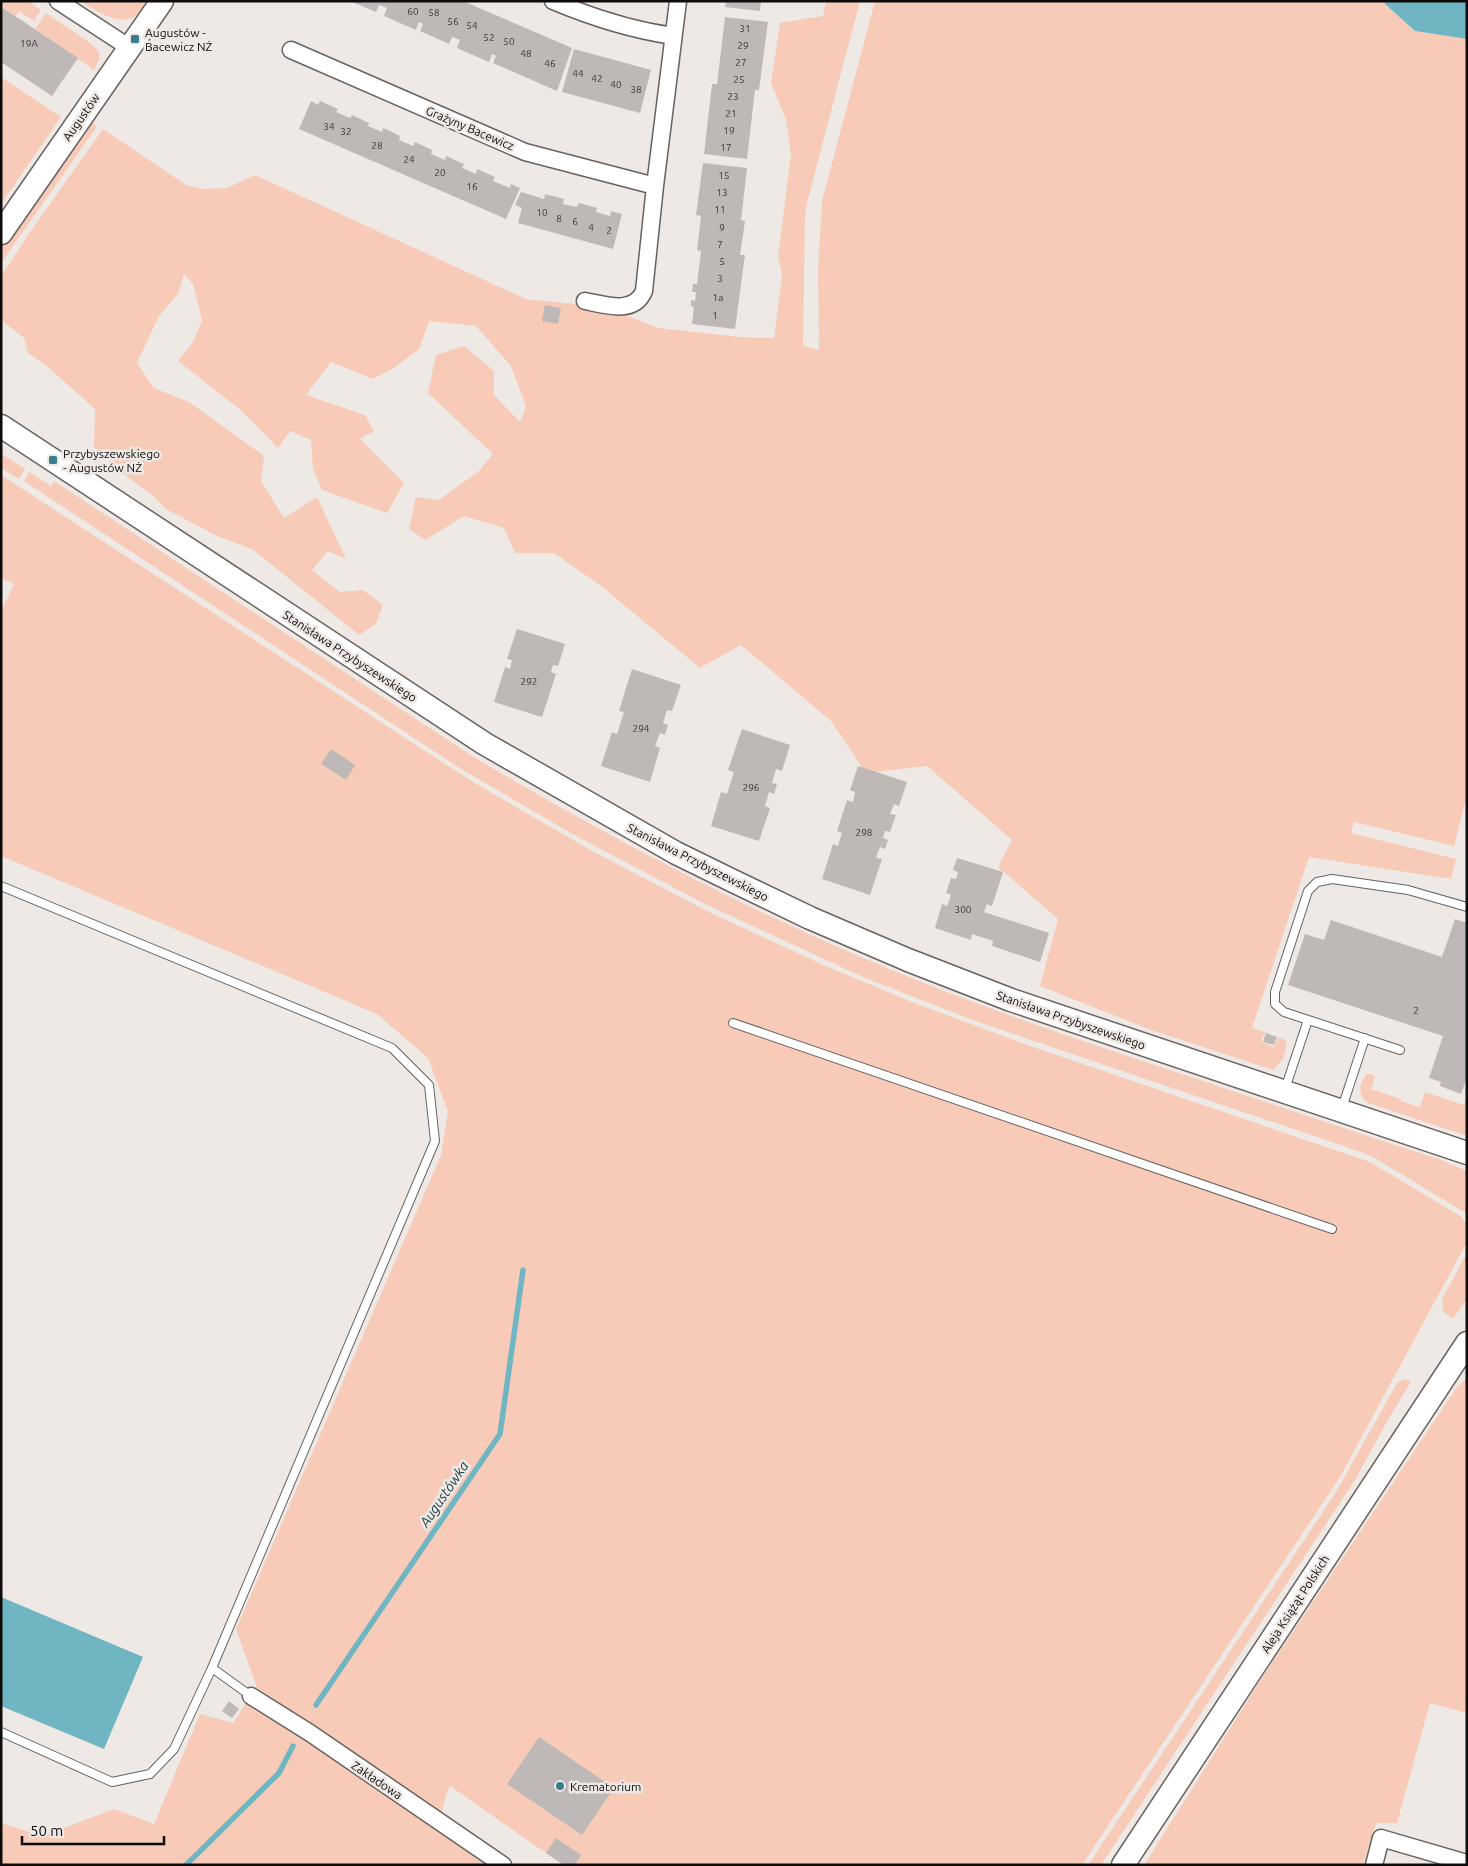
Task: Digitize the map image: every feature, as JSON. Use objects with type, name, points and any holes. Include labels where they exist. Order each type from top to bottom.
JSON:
[{"type":"street","points":[[58,1],[130,48]]},
{"type":"street","name":"Augustów","points":[[1,233],[162,1]]},
{"type":"street","points":[[552,1],[591,16],[648,32],[673,36]]},
{"type":"street","points":[[585,301],[625,306],[634,304],[641,299],[644,291],[678,1]]},
{"type":"street","name":"Grażyny Bacewicz","points":[[291,50],[525,152],[655,186]]},
{"type":"street","name":"Stanisława Przybyszewskiego","points":[[1,426],[485,744],[676,853],[810,918],[944,974],[1057,1016],[1467,1153]]},
{"type":"street","name":"Aleja Książąt Polskich","points":[[1123,1865],[1456,1366],[1467,1343]]},
{"type":"street","name":"Zakładowa","points":[[251,1696],[310,1733],[503,1865]]},
{"type":"street","points":[[1374,1865],[1381,1838],[1467,1863]]},
{"type":"lane","points":[[1400,1050],[1308,1020],[1280,1009],[1275,1004],[1274,992],[1308,891],[1317,882],[1332,879],[1408,890],[1467,907]]},
{"type":"lane","points":[[1,886],[392,1048],[429,1085],[435,1141],[212,1668],[174,1749],[150,1774],[112,1782],[1,1732]]},
{"type":"lane","points":[[1284,1092],[1308,1020]]},
{"type":"lane","points":[[732,1023],[1332,1229]]},
{"type":"lane","points":[[1341,1111],[1365,1038]]},
{"type":"lane","points":[[212,1668],[251,1696]]},
{"type":"shaded area","points":[[1,1],[28,1],[41,10],[34,21],[19,11],[16,16],[1,6]]},
{"type":"shaded area","points":[[80,1],[147,1],[138,14],[124,20],[108,16]]},
{"type":"shaded area","points":[[826,1],[860,1],[807,203],[805,217],[803,346],[819,350],[818,269],[822,201],[875,1],[1385,1],[1385,4],[1415,31],[1467,39],[1467,795],[1454,846],[1354,822],[1351,833],[1456,859],[1451,879],[1309,857],[1252,1028],[1265,1032],[1261,1042],[1274,1047],[1278,1037],[1287,1043],[1283,1059],[1273,1070],[1151,1030],[1040,986],[1058,919],[998,867],[1012,840],[927,766],[866,773],[831,721],[741,645],[700,668],[601,586],[554,553],[515,553],[504,528],[464,516],[425,540],[409,529],[416,497],[439,500],[479,471],[493,454],[428,393],[436,355],[464,346],[494,371],[494,395],[520,422],[526,406],[511,366],[476,326],[429,321],[419,349],[394,368],[373,379],[331,362],[306,395],[365,415],[374,431],[360,439],[404,483],[387,513],[322,490],[313,469],[311,440],[290,431],[278,448],[242,411],[178,361],[193,342],[202,320],[193,284],[184,274],[178,294],[159,316],[137,363],[154,388],[189,402],[264,456],[261,481],[284,518],[317,497],[346,559],[328,551],[312,570],[340,592],[363,590],[383,605],[376,624],[359,635],[252,549],[217,536],[166,509],[153,496],[121,472],[94,447],[95,409],[48,367],[28,353],[24,338],[1,320],[1,276],[103,129],[186,185],[203,189],[227,188],[255,175],[526,299],[605,307],[658,328],[740,337],[774,338],[782,275],[778,256],[791,154],[786,120],[771,83],[780,23],[823,16]]},
{"type":"shaded area","points":[[46,13],[95,47],[98,51],[99,59],[94,70],[35,29]]},
{"type":"shaded area","points":[[1,77],[61,117],[1,204]]},
{"type":"shaded area","points":[[90,121],[95,124],[96,128],[1,263],[1,247]]},
{"type":"shaded area","points":[[3,455],[25,469],[19,479],[1,468],[1,458]]},
{"type":"shaded area","points":[[29,472],[51,486],[54,481],[472,756],[584,820],[698,881],[815,937],[934,987],[1092,1044],[1439,1159],[1467,1171],[1467,1214],[1364,1153],[978,1022],[865,978],[705,904],[576,836],[461,769],[24,481]]},
{"type":"shaded area","points":[[1,475],[473,782],[592,851],[709,912],[821,964],[912,1002],[1030,1046],[1370,1162],[1462,1217],[1467,1226],[1467,1242],[1340,1477],[1082,1865],[563,1865],[450,1786],[441,1815],[257,1688],[236,1629],[441,1155],[448,1112],[428,1058],[377,1014],[1,856],[1,611],[14,584],[1,578]]},
{"type":"shaded area","points":[[1367,1074],[1372,1074],[1375,1077],[1371,1089],[1420,1107],[1425,1092],[1464,1105],[1467,1097],[1467,1136],[1368,1103],[1362,1097],[1360,1089],[1362,1081]]},
{"type":"shaded area","points":[[1467,1253],[1467,1299],[1453,1319],[1443,1311],[1442,1299]]},
{"type":"shaded area","points":[[1467,1378],[1467,1713],[1430,1703],[1397,1823],[1376,1823],[1363,1865],[1144,1865],[1258,1684],[1457,1387]]},
{"type":"shaded area","points":[[1405,1379],[1411,1382],[1355,1480],[1101,1865],[1088,1865],[1336,1492],[1397,1383]]},
{"type":"shaded area","points":[[246,1703],[310,1740],[486,1865],[1,1865],[1,1823],[42,1836],[114,1809],[154,1824],[200,1714],[233,1723]]},
{"type":"water","points":[[1385,1],[1467,1],[1467,39],[1415,31],[1385,4]]},
{"type":"water","points":[[1,1597],[143,1657],[104,1749],[1,1706]]},
{"type":"building","points":[[350,1],[463,1],[572,48],[557,91],[493,63],[496,56],[492,54],[489,62],[457,48],[460,40],[452,37],[449,44],[420,31],[423,24],[419,22],[416,30],[384,16],[387,8],[379,5],[376,12]]},
{"type":"building","points":[[726,1],[761,1],[760,11],[725,7]]},
{"type":"building","points":[[3,8],[78,58],[52,96],[1,62],[1,11]]},
{"type":"building","points":[[725,17],[768,22],[759,90],[755,90],[747,159],[704,154],[712,84],[717,84]]},
{"type":"building","points":[[574,49],[651,70],[640,113],[562,92]]},
{"type":"building","points":[[311,101],[318,105],[320,101],[338,109],[336,112],[350,118],[352,115],[369,123],[368,126],[382,132],[383,128],[400,136],[399,140],[413,146],[415,142],[432,150],[431,154],[445,160],[446,156],[464,164],[462,168],[476,174],[477,169],[495,177],[493,181],[510,188],[511,184],[520,188],[506,219],[299,129]]},
{"type":"building","points":[[703,163],[747,168],[741,220],[745,221],[740,255],[745,255],[735,329],[692,324],[694,307],[691,306],[691,300],[695,301],[696,292],[692,292],[693,284],[697,284],[701,251],[697,250],[701,216],[696,215]]},
{"type":"building","points":[[521,192],[544,199],[545,194],[564,199],[563,204],[577,207],[579,203],[597,208],[596,212],[610,216],[611,211],[622,214],[613,249],[518,223],[522,208],[515,205]]},
{"type":"building","points":[[545,305],[561,308],[558,324],[542,321]]},
{"type":"building","points":[[517,629],[565,644],[558,666],[553,665],[551,672],[556,674],[542,717],[494,702],[505,667],[510,669],[512,660],[507,659]]},
{"type":"building","points":[[632,669],[681,685],[672,711],[667,710],[663,723],[668,725],[665,735],[660,733],[655,746],[660,748],[650,782],[601,766],[612,732],[617,734],[624,712],[619,711]]},
{"type":"building","points":[[742,729],[790,745],[782,771],[776,769],[772,783],[777,784],[774,794],[769,792],[765,806],[770,808],[759,841],[711,826],[721,792],[727,794],[734,772],[728,770]]},
{"type":"building","points":[[331,749],[355,765],[346,780],[321,764]]},
{"type":"building","points":[[858,766],[907,782],[899,806],[894,804],[890,814],[896,815],[890,832],[885,831],[883,838],[888,840],[885,849],[880,847],[876,858],[882,859],[870,895],[822,879],[833,844],[838,846],[842,833],[837,831],[847,800],[853,802],[855,792],[850,790]]},
{"type":"building","points":[[957,858],[1003,872],[992,906],[987,904],[984,912],[1049,933],[1040,962],[992,946],[993,941],[972,934],[971,940],[935,928],[942,904],[947,906],[951,895],[946,893],[951,878],[956,879],[958,872],[953,870]]},
{"type":"building","points":[[1455,919],[1467,923],[1467,1077],[1461,1094],[1440,1086],[1441,1082],[1429,1078],[1443,1036],[1288,985],[1305,934],[1324,940],[1331,920],[1442,957]]},
{"type":"building","points":[[1266,1033],[1277,1037],[1274,1045],[1263,1042]]},
{"type":"building","points":[[229,1701],[239,1709],[232,1718],[222,1711]]},
{"type":"building","name":"Krematorium","points":[[539,1737],[614,1788],[582,1835],[507,1784]]},
{"type":"building","points":[[556,1838],[581,1855],[575,1865],[564,1865],[546,1853]]},
{"type":"waterway","name":"Augustówka","points":[[316,1705],[500,1434],[523,1270]]},
{"type":"waterway","name":"Augustówka","points":[[186,1865],[279,1773],[293,1746]]},
{"type":"place","name":"Augustów - Bacewicz NŻ","points":[[135,39]]},
{"type":"place","name":"Przybyszewskiego - Augustów NŻ","points":[[53,460]]},
{"type":"place","name":"Krematorium","points":[[560,1786]]}]
